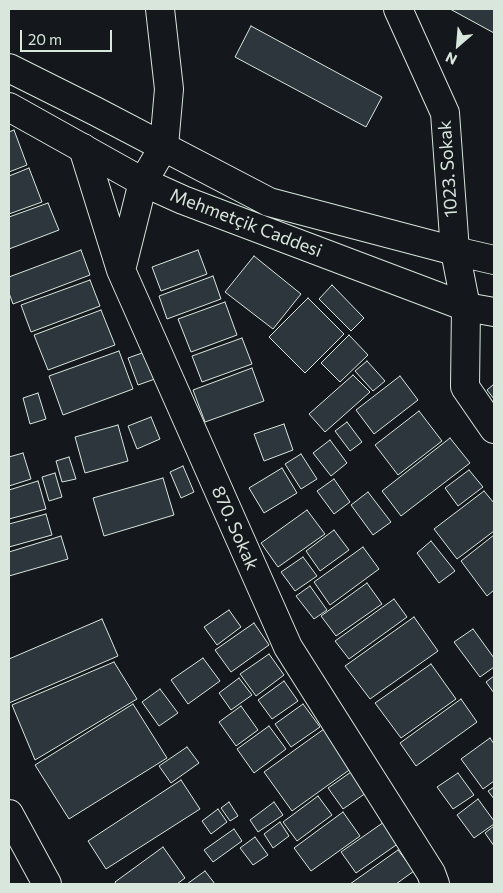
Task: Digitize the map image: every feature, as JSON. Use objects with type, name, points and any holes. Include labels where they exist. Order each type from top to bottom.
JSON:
[{"type":"street","points":[[121,270],[143,182],[164,146],[169,89],[160,9]]},
{"type":"street","name":"1023. Sokak","points":[[398,9],[445,113],[454,251],[466,307],[465,387],[494,429]]},
{"type":"street","name":"Mehmetçik Caddesi","points":[[9,68],[164,146],[269,202],[494,260]]},
{"type":"street","name":"Mehmetçik Caddesi","points":[[9,107],[143,182],[183,200],[466,307],[494,312]]},
{"type":"street","name":"870. Sokak","points":[[83,148],[121,270],[288,647],[431,873],[435,884]]},
{"type":"street","points":[[9,814],[47,884]]},
{"type":"building","points":[[450,9],[494,9],[494,33]]},
{"type":"building","points":[[251,26],[382,97],[366,127],[235,57]]},
{"type":"building","points":[[14,130],[27,165],[9,172],[9,132]]},
{"type":"building","points":[[29,168],[42,202],[9,214],[9,176]]},
{"type":"building","points":[[48,203],[59,230],[9,249],[9,217]]},
{"type":"building","points":[[81,250],[90,275],[13,304],[9,293],[9,277]]},
{"type":"building","points":[[198,250],[207,274],[161,291],[152,267]]},
{"type":"building","points":[[254,256],[301,294],[273,329],[225,292]]},
{"type":"building","points":[[213,276],[221,299],[167,319],[159,296]]},
{"type":"building","points":[[90,280],[100,306],[31,332],[21,305]]},
{"type":"building","points":[[332,285],[364,318],[351,331],[319,299]]},
{"type":"building","points":[[308,298],[344,334],[305,373],[269,337]]},
{"type":"building","points":[[225,302],[237,335],[191,352],[178,319]]},
{"type":"building","points":[[101,310],[115,345],[48,370],[34,335]]},
{"type":"building","points":[[349,335],[368,355],[340,382],[321,363]]},
{"type":"building","points":[[242,338],[252,364],[202,382],[192,356]]},
{"type":"building","points":[[119,351],[133,389],[63,415],[49,376]]},
{"type":"building","points":[[145,352],[155,379],[138,385],[128,358]]},
{"type":"building","points":[[367,361],[385,381],[373,391],[355,371]]},
{"type":"building","points":[[252,368],[264,401],[205,422],[193,390]]},
{"type":"building","points":[[353,375],[370,392],[325,432],[309,414]]},
{"type":"building","points":[[400,376],[418,400],[374,434],[356,410]]},
{"type":"building","points":[[494,384],[494,399],[487,390]]},
{"type":"building","points":[[38,393],[46,419],[30,424],[23,398]]},
{"type":"building","points":[[419,411],[442,441],[398,475],[375,445]]},
{"type":"building","points":[[151,417],[160,439],[137,449],[128,426]]},
{"type":"building","points":[[347,422],[362,442],[350,451],[335,431]]},
{"type":"building","points":[[284,424],[293,450],[264,461],[254,434]]},
{"type":"building","points":[[118,425],[128,461],[85,473],[75,437]]},
{"type":"building","points":[[450,438],[470,463],[401,516],[382,491]]},
{"type":"building","points":[[330,440],[347,463],[331,476],[313,453]]},
{"type":"building","points":[[23,453],[31,479],[9,486],[9,457]]},
{"type":"building","points":[[301,454],[317,479],[301,489],[285,464]]},
{"type":"building","points":[[69,457],[76,479],[62,482],[56,461]]},
{"type":"building","points":[[183,466],[194,492],[181,498],[170,472]]},
{"type":"building","points":[[282,468],[297,493],[264,513],[249,488]]},
{"type":"building","points":[[469,470],[483,487],[458,506],[445,488]]},
{"type":"building","points":[[55,473],[62,497],[49,501],[42,477]]},
{"type":"building","points":[[163,478],[174,515],[104,536],[93,498]]},
{"type":"building","points":[[334,479],[350,502],[334,514],[317,491]]},
{"type":"building","points":[[38,481],[46,509],[9,519],[9,490]]},
{"type":"building","points":[[484,491],[494,503],[494,531],[457,559],[434,529]]},
{"type":"building","points":[[368,492],[391,522],[373,535],[351,505]]},
{"type":"building","points":[[307,510],[325,534],[278,567],[261,543]]},
{"type":"building","points":[[46,514],[52,535],[9,547],[9,524]]},
{"type":"building","points":[[334,530],[349,550],[320,571],[306,551]]},
{"type":"building","points":[[494,535],[494,590],[487,596],[461,561]]},
{"type":"building","points":[[61,536],[68,559],[9,576],[9,552]]},
{"type":"building","points":[[431,541],[455,571],[439,583],[417,553]]},
{"type":"building","points":[[363,547],[379,569],[330,605],[314,582]]},
{"type":"building","points":[[303,557],[317,576],[295,591],[281,572]]},
{"type":"building","points":[[367,583],[382,604],[336,636],[321,616]]},
{"type":"building","points":[[310,586],[327,610],[314,619],[296,596]]},
{"type":"building","points":[[394,599],[407,617],[349,659],[335,641]]},
{"type":"building","points":[[229,610],[241,627],[217,645],[204,627]]},
{"type":"building","points":[[414,617],[438,651],[370,699],[345,666]]},
{"type":"building","points":[[102,619],[118,656],[9,703],[9,659]]},
{"type":"building","points":[[254,623],[269,645],[231,672],[215,650]]},
{"type":"building","points":[[473,629],[494,658],[494,667],[480,677],[454,642]]},
{"type":"building","points":[[269,654],[284,675],[256,696],[240,674]]},
{"type":"building","points":[[203,658],[220,681],[188,704],[171,680]]},
{"type":"building","points":[[114,662],[137,699],[35,760],[12,705]]},
{"type":"building","points":[[431,664],[456,699],[401,738],[375,703]]},
{"type":"building","points":[[494,676],[494,693],[486,682]]},
{"type":"building","points":[[239,678],[252,695],[231,710],[219,693]]},
{"type":"building","points":[[284,681],[298,701],[272,719],[258,700]]},
{"type":"building","points":[[160,689],[178,713],[159,726],[142,702]]},
{"type":"building","points":[[461,699],[477,722],[416,766],[400,743]]},
{"type":"building","points":[[133,704],[167,758],[69,819],[35,765]]},
{"type":"building","points":[[303,704],[320,727],[291,747],[275,724]]},
{"type":"building","points":[[241,706],[258,730],[236,746],[219,722]]},
{"type":"building","points":[[269,726],[286,749],[254,773],[237,749]]},
{"type":"building","points":[[324,729],[352,768],[292,811],[264,772]]},
{"type":"building","points":[[490,738],[494,744],[494,781],[483,789],[461,759]]},
{"type":"building","points":[[187,747],[199,763],[171,783],[159,766]]},
{"type":"building","points":[[351,772],[366,793],[343,809],[328,788]]},
{"type":"building","points":[[458,773],[474,795],[453,809],[437,787]]},
{"type":"building","points":[[181,780],[200,809],[106,869],[88,841]]},
{"type":"building","points":[[494,787],[494,799],[488,791]]},
{"type":"building","points":[[318,796],[332,815],[297,841],[283,822]]},
{"type":"building","points":[[478,799],[494,821],[494,824],[474,838],[457,815]]},
{"type":"building","points":[[229,802],[238,816],[230,821],[221,808]]},
{"type":"building","points":[[274,802],[283,815],[258,832],[250,820]]},
{"type":"building","points":[[218,809],[227,822],[211,834],[202,821]]},
{"type":"building","points":[[343,812],[360,836],[311,871],[294,848]]},
{"type":"building","points":[[280,822],[289,836],[273,848],[264,834]]},
{"type":"building","points":[[384,822],[399,843],[356,873],[341,852]]},
{"type":"building","points":[[494,826],[494,846],[485,833]]},
{"type":"building","points":[[234,829],[242,841],[213,862],[204,850]]},
{"type":"building","points":[[255,837],[268,855],[253,865],[240,848]]},
{"type":"building","points":[[163,847],[185,878],[177,884],[116,884],[115,882]]},
{"type":"building","points":[[398,850],[414,871],[396,884],[350,884]]},
{"type":"building","points":[[205,871],[215,884],[187,884]]}]
